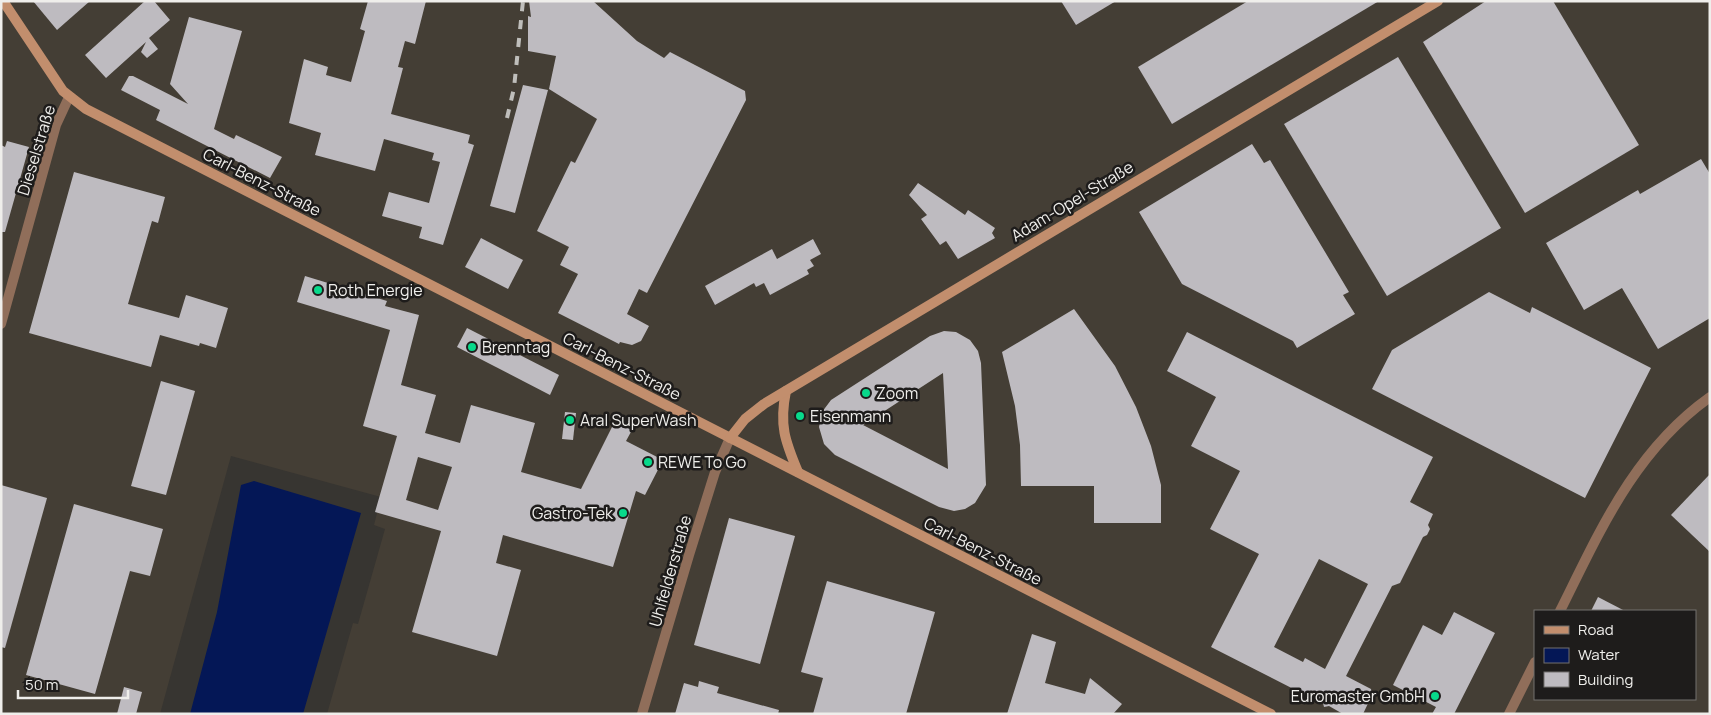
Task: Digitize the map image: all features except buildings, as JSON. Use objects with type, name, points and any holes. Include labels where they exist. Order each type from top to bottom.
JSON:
[{"type":"main road","name":"Dieselstraße","points":[[3,1],[69,97]]},
{"type":"main road","name":"Adam-Opel-Straße","points":[[730,438],[754,412],[786,391],[1438,1]]},
{"type":"main road","name":"Carl-Benz-Straße","points":[[69,97],[86,109],[1271,714]]},
{"type":"main road","points":[[786,391],[782,417],[783,434],[798,472]]},
{"type":"street","name":"Dieselstraße","points":[[1,324],[56,125],[69,97]]},
{"type":"street","points":[[1561,610],[1626,484],[1657,442],[1710,397]]},
{"type":"street","name":"Uhlfelderstraße","points":[[642,714],[715,472],[730,438]]},
{"type":"street","points":[[1509,714],[1534,664]]},
{"type":"shaded area","points":[[1,1],[1710,1],[1710,714],[327,714],[353,623],[358,624],[385,529],[374,525],[381,497],[231,456],[160,714],[1,714]]},
{"type":"water","points":[[254,481],[361,513],[303,714],[190,714],[217,612],[241,485]]},
{"type":"railway","points":[[507,118],[514,88],[523,1]]},
{"type":"place","name":"Roth Energie","points":[[318,290]]},
{"type":"place","name":"Brenntag","points":[[472,347]]},
{"type":"place","name":"Zoom","points":[[866,393]]},
{"type":"place","name":"Eisenmann","points":[[800,416]]},
{"type":"place","name":"Aral SuperWash","points":[[570,420]]},
{"type":"place","name":"REWE To Go","points":[[648,462]]},
{"type":"place","name":"Gastro-Tek","points":[[623,513]]},
{"type":"place","name":"Euromaster GmbH","points":[[1435,696]]}]
